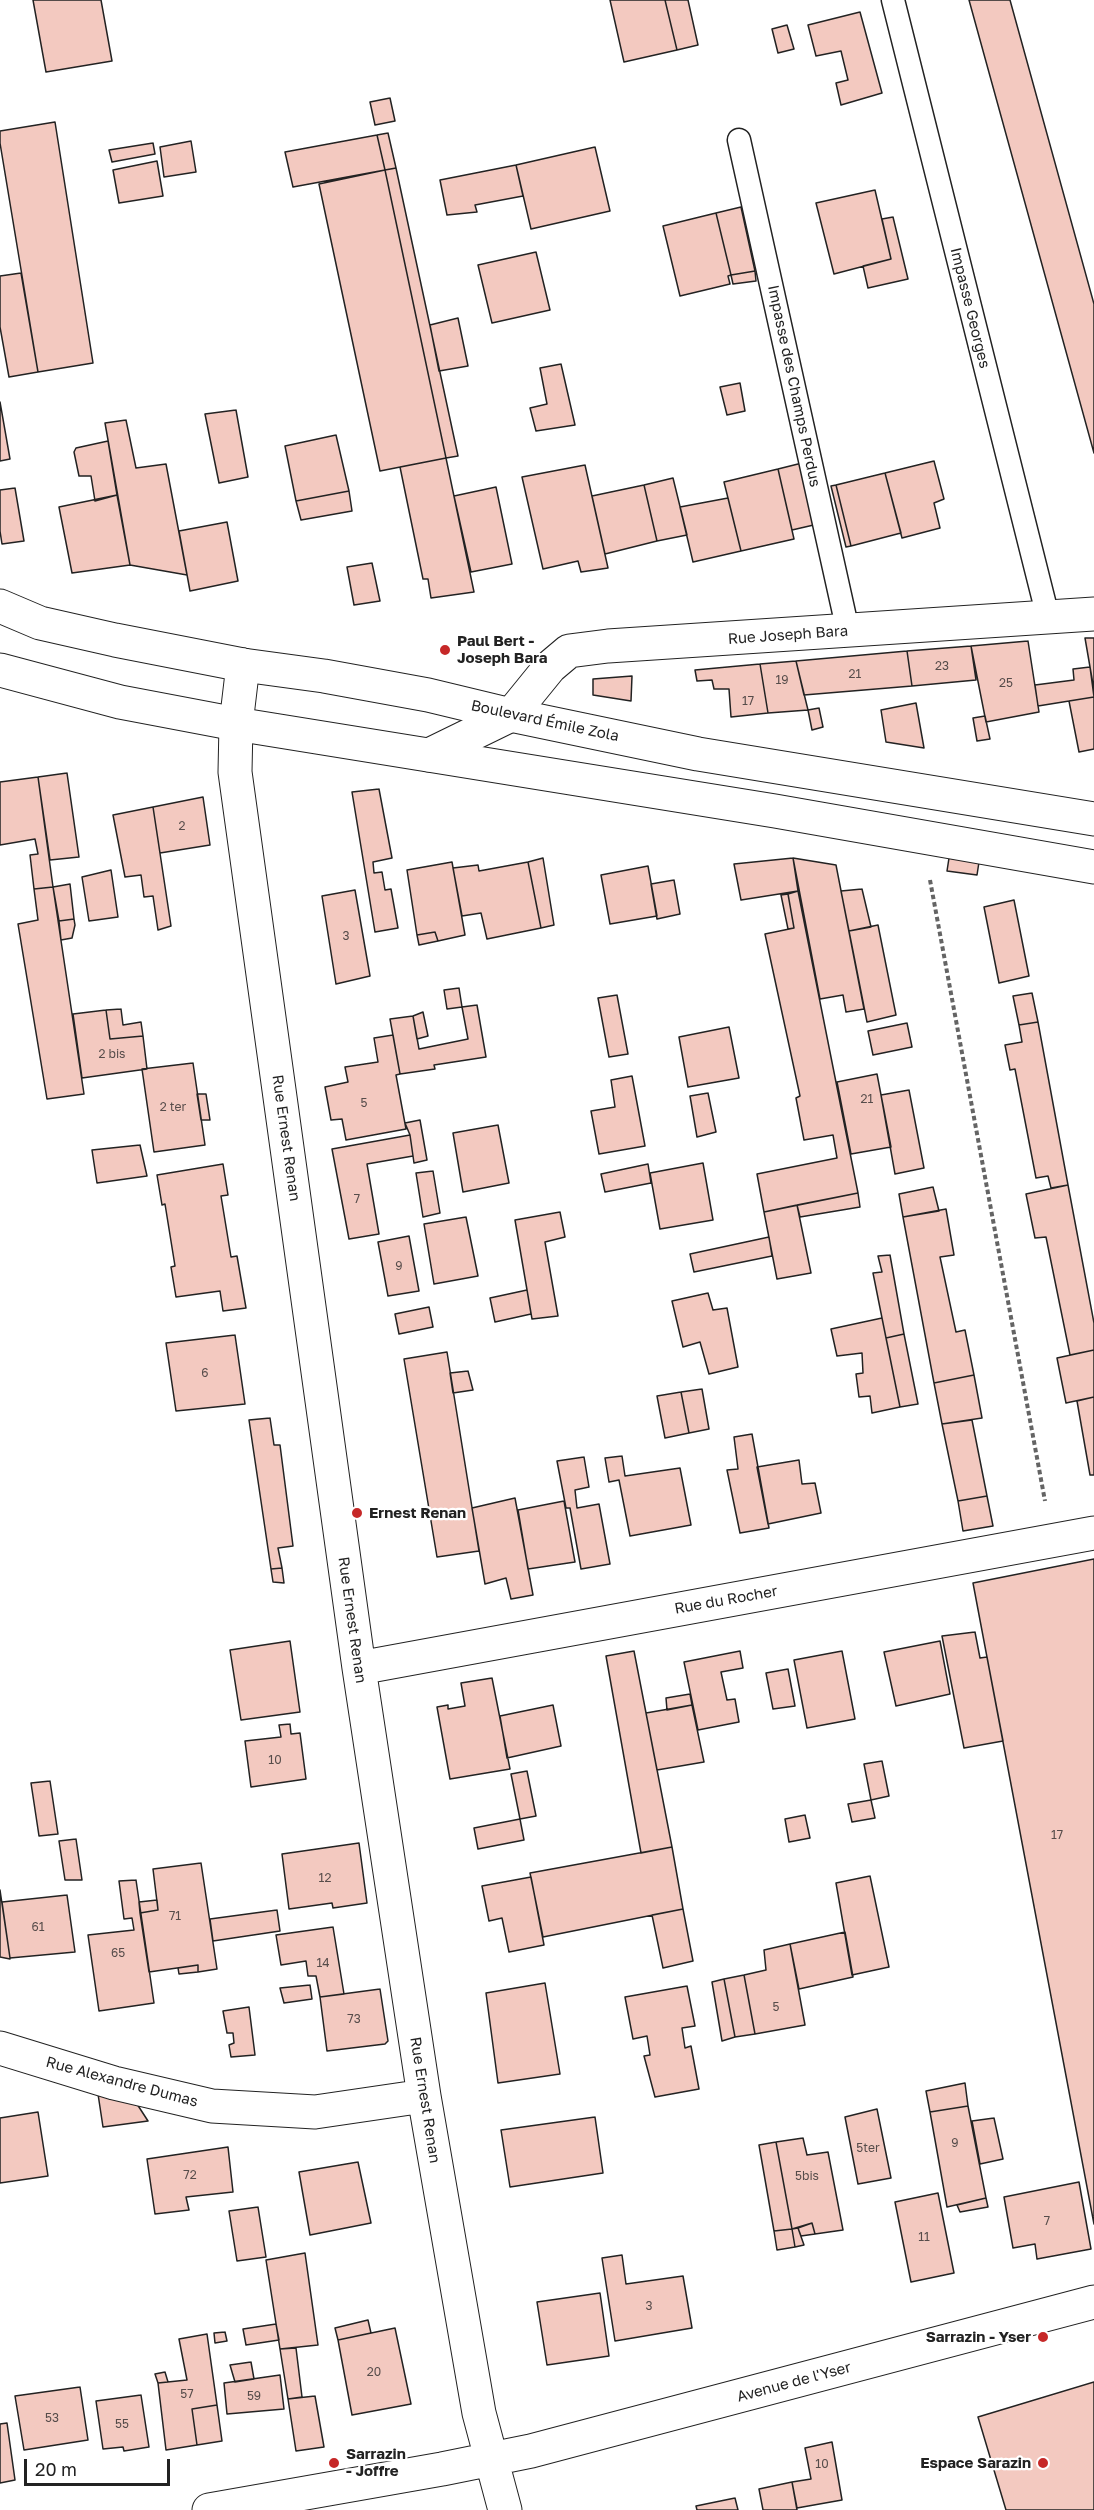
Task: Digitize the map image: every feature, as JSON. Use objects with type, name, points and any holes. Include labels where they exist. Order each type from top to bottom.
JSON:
[{"type":"street","name":"Boulevard Émile Zola","points":[[0,606],[40,623],[243,665],[324,676],[428,695],[511,715],[698,754],[1094,819]]},
{"type":"street","name":"Rue Joseph Bara","points":[[511,715],[550,668],[569,651],[608,646],[1094,614]]},
{"type":"street","name":"Rue Ernest Renan","points":[[243,665],[236,724],[235,772],[359,1668],[424,2096],[479,2413],[505,2510]]},
{"type":"street","points":[[0,670],[120,702],[236,724],[1094,867]]},
{"type":"street","points":[[429,755],[511,715]]},
{"type":"street","name":"Rue du Rocher","points":[[359,1668],[1094,1533]]},
{"type":"street","name":"Rue Alexandre Dumas","points":[[0,2048],[114,2084],[212,2106],[315,2112],[424,2096]]},
{"type":"street","name":"Avenue de l'Yser","points":[[209,2510],[531,2451],[1094,2302]]},
{"type":"lane","name":"Impasse Georges","points":[[892,0],[1048,616]]},
{"type":"lane","name":"Impasse des Champs Perdus","points":[[739,140],[848,631]]},
{"type":"path","points":[[924,837],[935,914],[1052,1541]]},
{"type":"building","points":[[33,0],[101,0],[112,61],[46,72]]},
{"type":"building","points":[[610,0],[665,0],[677,50],[624,62]]},
{"type":"building","points":[[665,0],[688,0],[698,45],[677,50]]},
{"type":"building","points":[[969,0],[1010,0],[1094,304],[1094,453]]},
{"type":"building","points":[[860,12],[882,93],[841,105],[836,83],[848,80],[841,51],[816,56],[808,25]]},
{"type":"building","points":[[787,25],[794,49],[778,53],[772,29]]},
{"type":"building","points":[[390,98],[395,121],[375,125],[370,102]]},
{"type":"building","points":[[55,122],[93,363],[38,372],[0,143],[0,131]]},
{"type":"building","points":[[388,133],[396,168],[385,170],[377,135]]},
{"type":"building","points":[[377,135],[385,170],[293,187],[285,152]]},
{"type":"building","points":[[191,141],[196,172],[164,177],[160,147]]},
{"type":"building","points":[[153,143],[155,154],[112,162],[109,150]]},
{"type":"building","points":[[595,147],[610,211],[531,229],[516,165]]},
{"type":"building","points":[[157,161],[163,196],[119,203],[113,170]]},
{"type":"building","points":[[516,165],[523,196],[475,205],[477,212],[447,215],[440,180]]},
{"type":"building","points":[[396,168],[458,456],[446,458],[385,170]]},
{"type":"building","points":[[385,170],[446,458],[380,471],[319,184]]},
{"type":"building","points":[[875,190],[891,259],[834,274],[816,203]]},
{"type":"building","points":[[741,207],[755,271],[731,275],[716,213]]},
{"type":"building","points":[[716,213],[731,275],[728,276],[730,284],[680,296],[663,226]]},
{"type":"building","points":[[893,217],[908,279],[868,288],[863,266],[891,259],[882,219]]},
{"type":"building","points":[[536,252],[550,310],[492,323],[478,265]]},
{"type":"building","points":[[755,271],[756,281],[733,284],[731,275]]},
{"type":"building","points":[[21,273],[38,372],[9,377],[0,327],[0,276]]},
{"type":"building","points":[[458,318],[468,366],[439,371],[430,325]]},
{"type":"building","points":[[561,364],[575,425],[536,431],[530,408],[547,404],[540,368]]},
{"type":"building","points":[[740,383],[745,411],[727,415],[720,387]]},
{"type":"building","points":[[0,402],[10,459],[0,461]]},
{"type":"building","points":[[236,410],[248,477],[219,483],[205,414]]},
{"type":"building","points":[[126,420],[136,468],[166,464],[187,575],[130,565],[105,423]]},
{"type":"building","points":[[336,435],[349,491],[296,501],[285,446]]},
{"type":"building","points":[[108,441],[117,495],[95,501],[91,476],[79,476],[74,452],[76,448]]},
{"type":"building","points":[[446,458],[474,592],[431,598],[428,579],[423,579],[400,467]]},
{"type":"building","points":[[934,461],[944,499],[934,503],[940,528],[902,538],[885,473]]},
{"type":"building","points":[[802,463],[818,524],[792,530],[778,469]]},
{"type":"building","points":[[585,465],[608,568],[581,572],[578,561],[543,569],[522,477]]},
{"type":"building","points":[[778,469],[794,539],[741,551],[724,482]]},
{"type":"building","points":[[885,473],[901,533],[851,546],[836,485]]},
{"type":"building","points":[[673,478],[687,535],[657,541],[644,485]]},
{"type":"building","points":[[644,485],[657,541],[605,554],[592,496]]},
{"type":"building","points":[[836,485],[851,546],[846,547],[831,486]]},
{"type":"building","points":[[496,487],[512,564],[471,572],[454,496]]},
{"type":"building","points":[[15,488],[24,541],[2,544],[0,490]]},
{"type":"building","points":[[349,491],[352,511],[301,520],[296,501]]},
{"type":"building","points":[[117,495],[130,565],[72,573],[59,507]]},
{"type":"building","points":[[728,498],[741,551],[693,562],[680,507]]},
{"type":"building","points":[[227,522],[238,581],[190,591],[179,531]]},
{"type":"building","points":[[372,563],[380,601],[354,605],[347,567]]},
{"type":"building","points":[[1085,638],[1094,638],[1094,690],[1090,667]]},
{"type":"building","points":[[1028,641],[1039,712],[986,722],[971,646]]},
{"type":"building","points":[[971,646],[976,680],[912,686],[907,651]]},
{"type":"building","points":[[907,651],[912,686],[804,695],[796,661]]},
{"type":"building","points":[[796,661],[808,710],[768,713],[760,664]]},
{"type":"building","points":[[760,664],[768,713],[731,717],[729,689],[714,689],[712,680],[697,681],[695,670]]},
{"type":"building","points":[[1090,667],[1094,697],[1038,706],[1035,685],[1074,680],[1073,669]]},
{"type":"building","points":[[632,676],[631,701],[593,695],[593,679]]},
{"type":"building","points":[[1094,697],[1094,749],[1079,752],[1069,701]]},
{"type":"building","points":[[916,703],[924,748],[886,742],[881,710]]},
{"type":"building","points":[[819,708],[823,727],[812,730],[808,710]]},
{"type":"building","points":[[985,716],[990,739],[977,741],[973,718]]},
{"type":"building","points":[[67,773],[79,857],[50,860],[38,777]]},
{"type":"building","points":[[38,777],[53,887],[34,889],[30,855],[38,854],[35,839],[0,845],[0,782]]},
{"type":"building","points":[[379,789],[392,858],[373,862],[374,873],[382,872],[385,890],[391,889],[398,928],[375,932],[352,792]]},
{"type":"building","points":[[203,797],[210,845],[160,853],[153,807]]},
{"type":"building","points":[[153,807],[171,926],[158,930],[153,896],[144,897],[141,875],[125,877],[113,815]]},
{"type":"building","points":[[543,858],[554,925],[541,928],[528,862]]},
{"type":"building","points":[[793,858],[836,865],[864,1009],[846,1012],[843,995],[820,999]]},
{"type":"building","points":[[793,858],[798,891],[741,900],[734,864]]},
{"type":"building","points":[[949,858],[979,862],[977,875],[947,871]]},
{"type":"building","points":[[452,862],[465,935],[438,941],[435,932],[417,935],[407,870]]},
{"type":"building","points":[[528,862],[541,928],[487,939],[481,913],[462,916],[453,868],[478,865],[479,871]]},
{"type":"building","points":[[648,866],[657,916],[610,924],[601,875]]},
{"type":"building","points":[[111,870],[118,917],[89,921],[82,877]]},
{"type":"building","points":[[674,880],[680,914],[657,919],[651,884]]},
{"type":"building","points":[[70,884],[74,919],[59,921],[53,887]]},
{"type":"building","points":[[53,887],[84,1094],[47,1099],[18,924],[38,920],[34,889]]},
{"type":"building","points":[[862,889],[871,927],[849,931],[841,891]]},
{"type":"building","points":[[355,890],[370,976],[336,984],[322,896]]},
{"type":"building","points":[[798,891],[858,1193],[764,1212],[757,1174],[837,1158],[833,1135],[804,1140],[796,1098],[800,1096],[765,934],[794,928],[788,894]]},
{"type":"building","points":[[788,894],[794,928],[788,929],[781,895]]},
{"type":"building","points":[[1014,900],[1029,976],[999,983],[984,907]]},
{"type":"building","points":[[74,919],[72,938],[61,940],[59,921]]},
{"type":"building","points":[[878,925],[896,1015],[867,1022],[849,931]]},
{"type":"building","points":[[435,932],[438,941],[419,945],[417,935]]},
{"type":"building","points":[[459,988],[462,1007],[447,1009],[444,990]]},
{"type":"building","points":[[1032,993],[1038,1022],[1019,1025],[1013,996]]},
{"type":"building","points":[[617,995],[628,1054],[609,1057],[598,998]]},
{"type":"building","points":[[477,1005],[486,1057],[434,1065],[435,1069],[400,1074],[390,1019],[413,1016],[419,1049],[468,1039],[462,1007]]},
{"type":"building","points":[[121,1009],[123,1025],[141,1022],[143,1036],[110,1039],[106,1010]]},
{"type":"building","points":[[106,1010],[110,1039],[143,1036],[147,1069],[82,1078],[73,1014]]},
{"type":"building","points":[[423,1012],[428,1036],[417,1039],[413,1016]]},
{"type":"building","points":[[1038,1022],[1068,1185],[1051,1188],[1048,1176],[1036,1178],[1015,1069],[1010,1070],[1005,1045],[1022,1042],[1019,1025]]},
{"type":"building","points":[[907,1023],[912,1047],[873,1055],[868,1031]]},
{"type":"building","points":[[729,1027],[739,1078],[688,1087],[679,1037]]},
{"type":"building","points":[[393,1035],[400,1074],[396,1075],[406,1129],[346,1140],[342,1119],[331,1120],[325,1087],[348,1082],[345,1067],[378,1062],[374,1038]]},
{"type":"building","points":[[193,1063],[205,1145],[154,1152],[142,1069]]},
{"type":"building","points":[[877,1074],[891,1147],[851,1154],[837,1082]]},
{"type":"building","points":[[632,1076],[645,1146],[599,1154],[591,1111],[615,1107],[611,1080]]},
{"type":"building","points":[[909,1090],[924,1168],[895,1174],[881,1095]]},
{"type":"building","points":[[708,1093],[716,1132],[697,1137],[690,1096]]},
{"type":"building","points":[[197,1094],[206,1094],[210,1120],[201,1120]]},
{"type":"building","points":[[420,1120],[427,1160],[414,1163],[410,1135],[405,1123]]},
{"type":"building","points":[[498,1125],[509,1183],[463,1192],[453,1133]]},
{"type":"building","points":[[410,1135],[413,1156],[367,1164],[379,1234],[349,1239],[332,1149]]},
{"type":"building","points":[[140,1145],[147,1176],[97,1183],[92,1150]]},
{"type":"building","points":[[703,1163],[713,1220],[660,1229],[650,1173]]},
{"type":"building","points":[[223,1164],[228,1195],[221,1196],[231,1257],[237,1256],[246,1308],[223,1311],[220,1291],[176,1297],[171,1267],[175,1266],[165,1204],[162,1205],[157,1175]]},
{"type":"building","points":[[648,1164],[651,1183],[605,1192],[601,1174]]},
{"type":"building","points":[[433,1171],[440,1213],[423,1217],[416,1173]]},
{"type":"building","points":[[1068,1185],[1094,1323],[1094,1350],[1070,1355],[1046,1237],[1035,1238],[1026,1194]]},
{"type":"building","points":[[933,1187],[939,1211],[903,1217],[899,1194]]},
{"type":"building","points":[[858,1193],[860,1207],[800,1217],[797,1205]]},
{"type":"building","points":[[797,1205],[811,1273],[777,1279],[764,1212]]},
{"type":"building","points":[[946,1209],[954,1255],[940,1257],[956,1332],[965,1330],[974,1375],[934,1383],[903,1217]]},
{"type":"building","points":[[560,1212],[565,1237],[545,1242],[558,1316],[532,1319],[515,1220]]},
{"type":"building","points":[[466,1217],[478,1276],[434,1284],[424,1224]]},
{"type":"building","points":[[409,1236],[419,1291],[388,1296],[378,1242]]},
{"type":"building","points":[[769,1237],[772,1256],[694,1272],[690,1254]]},
{"type":"building","points":[[890,1255],[904,1334],[886,1338],[873,1273],[882,1272],[878,1256]]},
{"type":"building","points":[[527,1290],[531,1314],[495,1322],[490,1298]]},
{"type":"building","points":[[708,1293],[713,1310],[727,1308],[738,1367],[709,1374],[700,1342],[683,1347],[672,1301]]},
{"type":"building","points":[[429,1307],[433,1327],[399,1334],[395,1314]]},
{"type":"building","points":[[882,1318],[900,1407],[872,1413],[870,1396],[859,1397],[856,1374],[863,1373],[862,1353],[837,1356],[831,1329]]},
{"type":"building","points":[[904,1334],[918,1404],[900,1407],[886,1338]]},
{"type":"building","points":[[235,1335],[245,1404],[176,1411],[166,1343]]},
{"type":"building","points":[[1094,1350],[1094,1397],[1066,1403],[1057,1358]]},
{"type":"building","points":[[447,1352],[479,1551],[437,1557],[404,1359]]},
{"type":"building","points":[[468,1371],[473,1390],[453,1393],[450,1373]]},
{"type":"building","points":[[974,1375],[982,1418],[942,1424],[934,1383]]},
{"type":"building","points":[[702,1389],[709,1429],[689,1433],[681,1392]]},
{"type":"building","points":[[681,1392],[689,1433],[665,1438],[657,1396]]},
{"type":"building","points":[[1094,1397],[1094,1475],[1090,1475],[1077,1401]]},
{"type":"building","points":[[270,1418],[274,1445],[280,1445],[293,1546],[278,1548],[282,1568],[271,1569],[249,1420]]},
{"type":"building","points":[[972,1420],[987,1496],[958,1501],[942,1424]]},
{"type":"building","points":[[752,1434],[769,1528],[740,1533],[727,1470],[738,1469],[734,1437]]},
{"type":"building","points":[[622,1456],[625,1476],[680,1468],[691,1525],[630,1536],[619,1480],[609,1482],[605,1458]]},
{"type":"building","points":[[584,1457],[589,1487],[575,1490],[577,1508],[599,1504],[610,1564],[581,1569],[570,1508],[566,1508],[557,1461]]},
{"type":"building","points":[[799,1460],[802,1484],[815,1483],[821,1513],[768,1524],[757,1467]]},
{"type":"building","points":[[987,1496],[993,1526],[963,1531],[958,1501]]},
{"type":"building","points":[[515,1498],[533,1595],[511,1599],[506,1578],[485,1584],[472,1508]]},
{"type":"building","points":[[564,1501],[575,1562],[528,1569],[518,1510]]},
{"type":"building","points":[[1094,1559],[1094,2224],[973,1583]]},
{"type":"building","points":[[282,1568],[284,1583],[273,1582],[271,1569]]},
{"type":"building","points":[[975,1632],[980,1658],[987,1657],[1003,1741],[964,1748],[942,1636]]},
{"type":"building","points":[[290,1641],[300,1712],[241,1720],[230,1650]]},
{"type":"building","points":[[940,1641],[950,1694],[896,1706],[884,1652]]},
{"type":"building","points":[[634,1651],[672,1847],[641,1853],[606,1656]]},
{"type":"building","points":[[740,1651],[743,1668],[721,1672],[727,1700],[735,1699],[739,1722],[698,1730],[684,1662]]},
{"type":"building","points":[[842,1651],[855,1719],[807,1728],[794,1660]]},
{"type":"building","points":[[788,1669],[795,1706],[773,1709],[766,1673]]},
{"type":"building","points":[[492,1678],[510,1769],[450,1779],[437,1707],[448,1705],[448,1709],[465,1706],[461,1683]]},
{"type":"building","points":[[690,1694],[692,1705],[667,1710],[666,1698]]},
{"type":"building","points":[[553,1705],[561,1746],[507,1758],[500,1716]]},
{"type":"building","points":[[692,1705],[704,1762],[657,1770],[646,1713]]},
{"type":"building","points":[[290,1724],[291,1734],[300,1733],[306,1779],[251,1787],[245,1741],[281,1737],[279,1725]]},
{"type":"building","points":[[882,1761],[889,1796],[871,1800],[864,1764]]},
{"type":"building","points":[[527,1771],[536,1816],[520,1819],[511,1774]]},
{"type":"building","points":[[50,1781],[58,1834],[39,1836],[31,1783]]},
{"type":"building","points":[[871,1800],[875,1818],[852,1822],[848,1804]]},
{"type":"building","points":[[805,1815],[810,1838],[789,1842],[785,1819]]},
{"type":"building","points":[[520,1819],[524,1840],[478,1849],[474,1828]]},
{"type":"building","points":[[76,1839],[82,1880],[65,1880],[59,1841]]},
{"type":"building","points":[[359,1843],[367,1903],[333,1908],[332,1903],[289,1909],[282,1854]]},
{"type":"building","points":[[672,1847],[683,1909],[543,1937],[530,1873]]},
{"type":"building","points":[[201,1863],[217,1969],[198,1972],[198,1965],[149,1972],[140,1913],[158,1910],[153,1869]]},
{"type":"building","points":[[870,1876],[889,1967],[852,1975],[836,1883]]},
{"type":"building","points":[[531,1877],[544,1945],[509,1952],[502,1918],[489,1921],[482,1886]]},
{"type":"building","points":[[136,1880],[154,2003],[99,2011],[88,1935],[134,1930],[132,1918],[124,1919],[119,1881]]},
{"type":"building","points":[[0,1890],[10,1958],[10,1959],[0,1957]]},
{"type":"building","points":[[67,1895],[75,1952],[10,1958],[2,1902]]},
{"type":"building","points":[[157,1900],[158,1910],[140,1913],[139,1902]]},
{"type":"building","points":[[683,1909],[693,1961],[663,1968],[652,1915]]},
{"type":"building","points":[[277,1910],[280,1931],[213,1941],[210,1919]]},
{"type":"building","points":[[333,1927],[344,1994],[320,1997],[316,1976],[308,1976],[306,1961],[281,1965],[276,1935]]},
{"type":"building","points":[[845,1932],[853,1977],[799,1989],[790,1944]]},
{"type":"building","points":[[790,1944],[805,2025],[755,2034],[744,1975],[766,1970],[764,1950]]},
{"type":"building","points":[[198,1965],[198,1972],[179,1974],[178,1968]]},
{"type":"building","points":[[744,1975],[755,2034],[735,2037],[724,1979]]},
{"type":"building","points":[[724,1979],[735,2037],[722,2041],[712,1982]]},
{"type":"building","points":[[545,1983],[560,2074],[498,2083],[486,1993]]},
{"type":"building","points":[[310,1985],[312,1999],[284,2003],[280,1988]]},
{"type":"building","points":[[687,1986],[695,2026],[682,2028],[685,2048],[691,2046],[699,2089],[655,2097],[644,2056],[650,2055],[647,2036],[633,2039],[625,1997]]},
{"type":"building","points":[[380,1989],[388,2041],[385,2044],[327,2051],[320,1997]]},
{"type":"building","points":[[249,2007],[255,2055],[231,2057],[229,2045],[234,2043],[233,2033],[227,2033],[223,2011]]},
{"type":"building","points":[[965,2083],[968,2106],[930,2112],[926,2091]]},
{"type":"building","points":[[98,2094],[137,2104],[148,2121],[103,2127]]},
{"type":"building","points":[[968,2106],[986,2198],[947,2207],[930,2112]]},
{"type":"building","points":[[877,2109],[891,2178],[858,2184],[845,2117]]},
{"type":"building","points":[[38,2112],[48,2176],[0,2183],[0,2118]]},
{"type":"building","points":[[595,2117],[603,2173],[510,2187],[501,2130]]},
{"type":"building","points":[[994,2118],[1003,2159],[980,2164],[972,2121]]},
{"type":"building","points":[[803,2138],[807,2155],[828,2152],[843,2230],[815,2234],[812,2223],[792,2229],[776,2142]]},
{"type":"building","points":[[776,2142],[792,2229],[774,2231],[759,2145]]},
{"type":"building","points":[[228,2147],[233,2192],[186,2197],[189,2210],[155,2214],[147,2159]]},
{"type":"building","points":[[358,2162],[371,2223],[310,2235],[299,2172]]},
{"type":"building","points":[[1079,2182],[1091,2249],[1037,2259],[1035,2244],[1013,2248],[1004,2197]]},
{"type":"building","points":[[938,2193],[954,2273],[911,2282],[895,2202]]},
{"type":"building","points":[[986,2198],[988,2207],[960,2212],[957,2205]]},
{"type":"building","points":[[258,2207],[266,2257],[237,2261],[229,2211]]},
{"type":"building","points":[[812,2223],[815,2234],[801,2236],[798,2228]]},
{"type":"building","points":[[798,2228],[804,2245],[795,2247],[792,2229]]},
{"type":"building","points":[[792,2229],[795,2247],[777,2250],[774,2231]]},
{"type":"building","points":[[305,2253],[318,2345],[280,2349],[266,2260]]},
{"type":"building","points":[[622,2255],[626,2284],[683,2276],[692,2328],[615,2341],[602,2258]]},
{"type":"building","points":[[600,2293],[609,2356],[547,2365],[537,2302]]},
{"type":"building","points":[[368,2320],[371,2333],[338,2340],[335,2328]]},
{"type":"building","points":[[276,2324],[279,2340],[246,2345],[243,2329]]},
{"type":"building","points":[[395,2328],[411,2404],[352,2415],[338,2340]]},
{"type":"building","points":[[225,2332],[227,2341],[215,2343],[214,2333]]},
{"type":"building","points":[[207,2334],[217,2405],[192,2409],[197,2445],[166,2450],[158,2383],[187,2380],[179,2339]]},
{"type":"building","points":[[296,2348],[302,2397],[288,2399],[280,2349]]},
{"type":"building","points":[[251,2362],[254,2379],[235,2382],[230,2365]]},
{"type":"building","points":[[165,2372],[168,2382],[158,2383],[155,2374]]},
{"type":"building","points":[[280,2375],[284,2409],[227,2414],[224,2383]]},
{"type":"building","name":"Espace Sarazin","points":[[1094,2382],[1094,2510],[1006,2510],[978,2417]]},
{"type":"building","points":[[80,2387],[88,2440],[24,2450],[15,2396]]},
{"type":"building","points":[[141,2395],[149,2447],[124,2451],[123,2447],[103,2449],[96,2401]]},
{"type":"building","points":[[315,2396],[324,2447],[296,2451],[288,2399]]},
{"type":"building","points":[[217,2405],[222,2441],[197,2445],[192,2409]]},
{"type":"building","points":[[7,2423],[15,2480],[0,2483],[0,2424]]},
{"type":"building","points":[[832,2442],[842,2500],[797,2508],[792,2482],[811,2479],[805,2448]]},
{"type":"building","points":[[792,2482],[797,2510],[763,2510],[759,2489]]},
{"type":"building","points":[[735,2498],[738,2510],[697,2510],[696,2506]]},
{"type":"place","name":"Paul Bert - Joseph Bara","points":[[445,650]]},
{"type":"place","name":"Ernest Renan","points":[[357,1513]]},
{"type":"place","name":"Sarrazin - Yser","points":[[1043,2337]]},
{"type":"place","name":"Sarrazin - Joffre","points":[[334,2463]]},
{"type":"place","name":"Espace Sarazin","points":[[1043,2463]]}]
